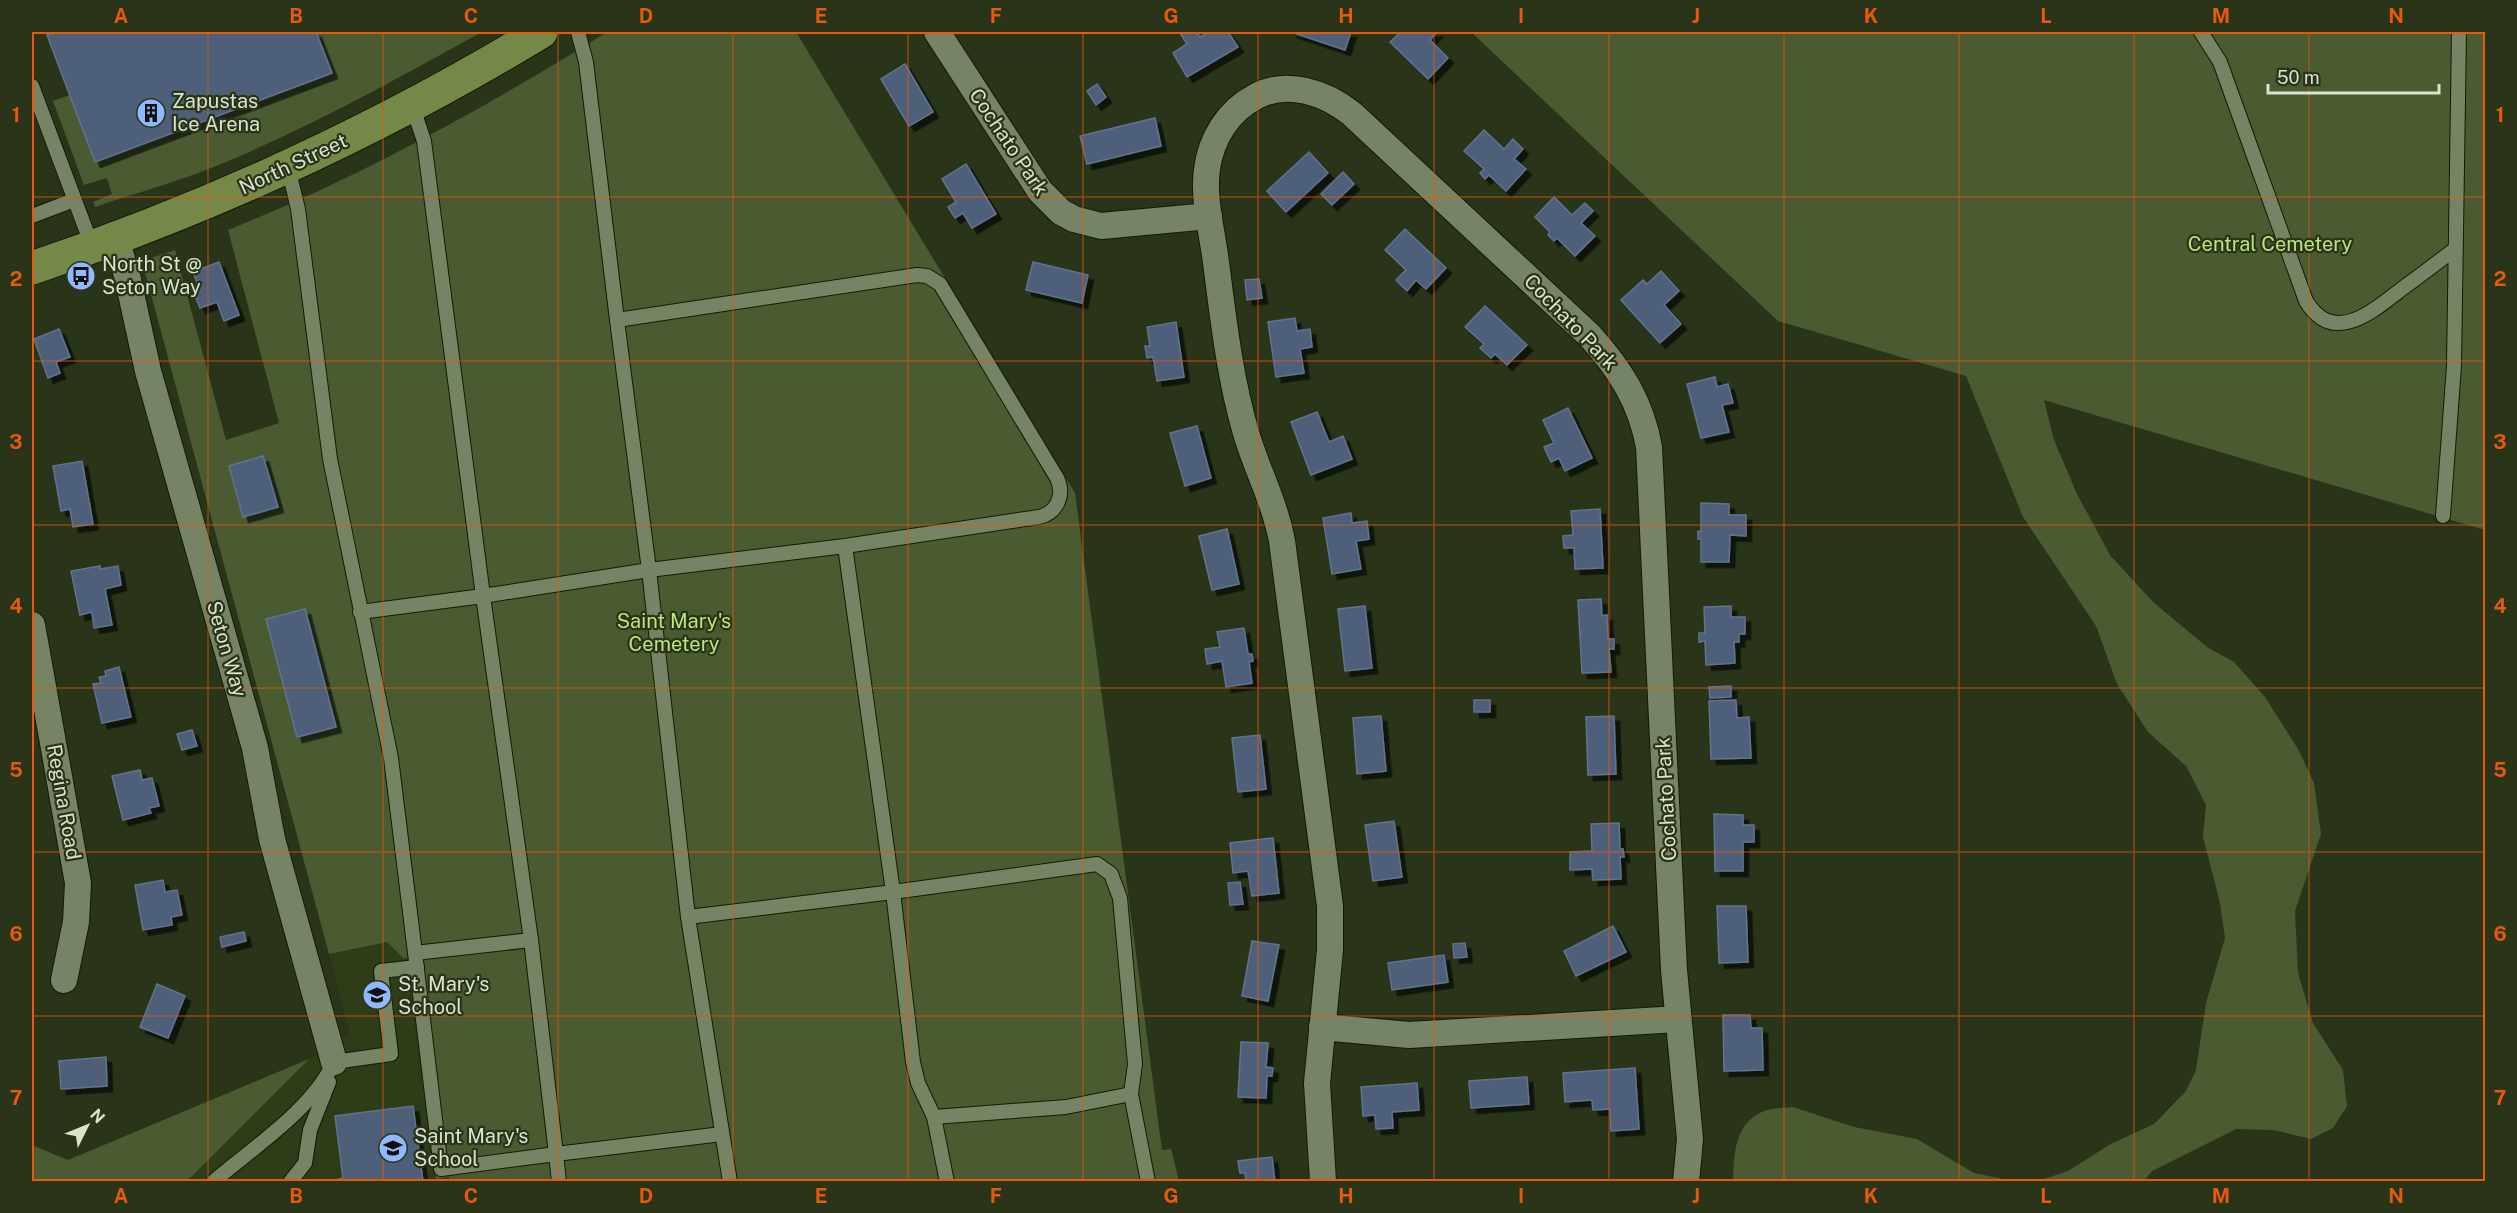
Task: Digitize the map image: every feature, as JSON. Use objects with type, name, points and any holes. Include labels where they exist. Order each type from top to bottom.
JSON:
[{"type":"main road","name":"North Street","points":[[32,268],[192,208],[288,167],[412,105],[541,32]]},
{"type":"street","name":"Cochato Park","points":[[937,32],[1030,178],[1062,212],[1087,224],[1101,226],[1209,216]]},
{"type":"street","name":"Cochato Park","points":[[1323,1182],[1318,1131],[1317,1083],[1330,950],[1329,895],[1286,564],[1275,508],[1253,456],[1240,411],[1230,365],[1209,216],[1207,168],[1214,142],[1230,117],[1250,99],[1272,90],[1316,93],[1341,105],[1352,114],[1605,352],[1627,383],[1642,415],[1649,447],[1678,1019],[1690,1139],[1686,1182]]},
{"type":"street","name":"Seton Way","points":[[104,241],[129,282],[148,371],[255,748],[274,847],[333,1062]]},
{"type":"street","name":"Regina Road","points":[[32,625],[78,883],[73,941],[64,980]]},
{"type":"street","points":[[1322,1027],[1409,1035],[1678,1019]]},
{"type":"lane","points":[[578,32],[586,62],[649,570],[688,917],[730,1182]]},
{"type":"lane","points":[[2201,32],[2220,62],[2306,301],[2318,316],[2333,323],[2358,320],[2456,249]]},
{"type":"lane","points":[[2443,516],[2454,366],[2459,32]]},
{"type":"lane","points":[[32,86],[74,200],[104,241]]},
{"type":"lane","points":[[412,105],[424,141],[483,596],[531,940],[559,1182]]},
{"type":"lane","points":[[288,167],[298,209],[331,467],[393,769],[441,1169],[722,1134]]},
{"type":"lane","points":[[32,216],[74,200]]},
{"type":"lane","points":[[360,612],[483,596],[649,570],[845,546],[1039,517],[1050,512],[1058,502],[1061,490],[1057,478],[940,284],[927,276],[917,275],[617,320]]},
{"type":"lane","points":[[845,546],[914,1062],[918,1083],[934,1117],[947,1182]]},
{"type":"lane","points":[[688,917],[1097,864],[1111,874],[1120,898],[1135,1064],[1131,1094],[1148,1182]]},
{"type":"lane","points":[[333,1062],[391,1054],[381,971],[416,960],[531,940]]},
{"type":"lane","points":[[213,1182],[304,1104],[323,1082],[333,1062]]},
{"type":"lane","points":[[290,1182],[305,1163],[310,1130],[332,1072],[333,1062]]},
{"type":"lane","points":[[934,1117],[1066,1107],[1131,1094]]},
{"type":"shaded area","name":"St. Mary's School","points":[[303,858],[403,958],[409,958],[436,1178],[449,1177],[450,1181],[85,1182],[309,1059],[350,1033]]},
{"type":"green space","points":[[316,32],[482,32],[353,102],[255,150],[190,176],[95,207],[93,202],[112,194],[107,178],[84,185],[53,101],[70,95],[96,162],[332,73]]},
{"type":"green space","name":"Saint Mary's Cemetery","points":[[607,32],[796,32],[1075,493],[1162,1150],[1171,1149],[1179,1181],[450,1182],[449,1177],[436,1179],[409,958],[403,958],[387,942],[329,954],[142,261],[175,250],[226,440],[279,423],[228,230],[326,187],[422,139],[516,87]]},
{"type":"green space","name":"Central Cemetery","points":[[1471,32],[2485,32],[2485,530],[2044,400],[2054,440],[2077,494],[2110,555],[2153,602],[2207,647],[2234,662],[2265,697],[2298,749],[2314,783],[2321,834],[2295,911],[2298,973],[2313,1023],[2343,1070],[2347,1106],[2333,1128],[2311,1139],[2273,1130],[2236,1129],[2152,1171],[2144,1181],[2038,1181],[2068,1171],[2109,1145],[2154,1124],[2186,1091],[2196,1070],[2206,1003],[2225,938],[2220,903],[2203,837],[2206,805],[2186,766],[2148,732],[2117,684],[2096,626],[2023,517],[1966,376],[1778,321]]},
{"type":"green space","points":[[309,1059],[187,1181],[32,1181],[32,1145],[68,1160]]},
{"type":"green space","points":[[1793,1107],[1854,1127],[1917,1139],[1974,1173],[2013,1181],[1733,1181],[1735,1151],[1741,1132],[1747,1123],[1764,1111]]},
{"type":"building","name":"Zapustas Ice Arena","points":[[55,32],[316,32],[332,73],[95,162],[47,35]]},
{"type":"building","points":[[1196,32],[1200,37],[1209,32],[1228,32],[1238,47],[1187,77],[1173,53],[1187,44],[1180,33]]},
{"type":"building","points":[[1291,32],[1351,32],[1345,50]]},
{"type":"building","points":[[1401,32],[1437,32],[1430,40],[1448,58],[1428,79],[1390,42]]},
{"type":"building","points":[[905,64],[933,112],[909,126],[881,79]]},
{"type":"building","points":[[1097,84],[1106,97],[1096,105],[1087,91]]},
{"type":"building","points":[[1155,118],[1161,146],[1087,164],[1080,136]]},
{"type":"building","points":[[1484,130],[1504,149],[1513,139],[1523,149],[1514,159],[1526,169],[1506,191],[1489,175],[1485,179],[1480,173],[1484,169],[1464,151]]},
{"type":"building","points":[[1309,152],[1328,173],[1286,212],[1267,191]]},
{"type":"building","points":[[966,164],[996,214],[972,228],[963,213],[955,218],[948,207],[956,202],[942,179]]},
{"type":"building","points":[[1343,172],[1354,184],[1332,205],[1321,194]]},
{"type":"building","points":[[1554,197],[1572,215],[1585,203],[1593,211],[1581,223],[1595,236],[1575,256],[1557,238],[1554,241],[1548,235],[1550,232],[1535,217]]},
{"type":"building","points":[[1405,229],[1446,268],[1426,289],[1416,280],[1407,291],[1396,280],[1406,270],[1385,250]]},
{"type":"building","points":[[219,262],[239,315],[224,321],[217,302],[200,308],[194,293],[200,291],[193,272]]},
{"type":"building","points":[[1033,262],[1088,275],[1082,303],[1026,290]]},
{"type":"building","points":[[1661,271],[1679,291],[1664,305],[1681,324],[1660,343],[1621,300],[1643,280],[1647,284]]},
{"type":"building","points":[[1259,279],[1262,298],[1247,300],[1245,280]]},
{"type":"building","points":[[1485,306],[1527,345],[1507,365],[1495,354],[1491,358],[1480,348],[1484,344],[1465,327]]},
{"type":"building","points":[[1295,318],[1297,331],[1310,329],[1312,347],[1300,349],[1304,373],[1276,377],[1268,322]]},
{"type":"building","points":[[1176,322],[1184,377],[1157,381],[1153,357],[1147,358],[1145,346],[1150,346],[1147,327]]},
{"type":"building","points":[[59,329],[70,357],[56,362],[60,373],[48,378],[34,339]]},
{"type":"building","points":[[1715,377],[1717,387],[1728,384],[1733,403],[1722,405],[1729,432],[1701,438],[1687,384]]},
{"type":"building","points":[[1568,408],[1592,458],[1565,471],[1559,458],[1551,462],[1544,447],[1554,443],[1543,420]]},
{"type":"building","points":[[1317,412],[1329,442],[1343,436],[1352,459],[1311,475],[1291,422]]},
{"type":"building","points":[[1197,426],[1211,478],[1185,486],[1170,433]]},
{"type":"building","points":[[263,456],[278,507],[243,517],[229,466]]},
{"type":"building","points":[[82,461],[93,524],[73,527],[70,509],[61,511],[53,466]]},
{"type":"building","points":[[1701,503],[1729,504],[1729,515],[1746,515],[1746,536],[1730,535],[1729,562],[1701,562],[1701,539],[1698,539],[1698,531],[1701,532]]},
{"type":"building","points":[[1600,509],[1603,568],[1575,569],[1574,548],[1564,548],[1563,536],[1573,535],[1571,511]]},
{"type":"building","points":[[1351,513],[1352,523],[1367,521],[1369,539],[1356,541],[1361,569],[1332,574],[1323,518]]},
{"type":"building","points":[[1227,529],[1239,584],[1212,590],[1199,536]]},
{"type":"building","points":[[100,566],[100,569],[118,566],[121,585],[105,589],[112,625],[94,628],[92,612],[80,615],[71,571]]},
{"type":"building","points":[[1601,599],[1602,616],[1607,615],[1608,639],[1614,639],[1614,649],[1609,649],[1611,672],[1582,673],[1578,600]]},
{"type":"building","points":[[1365,606],[1372,668],[1345,671],[1338,609]]},
{"type":"building","points":[[1731,606],[1731,617],[1745,617],[1745,634],[1739,634],[1739,642],[1734,642],[1735,663],[1706,665],[1705,641],[1699,642],[1699,633],[1705,633],[1704,607]]},
{"type":"building","points":[[305,609],[336,727],[297,737],[266,619]]},
{"type":"building","points":[[1244,628],[1248,654],[1252,654],[1253,661],[1249,662],[1252,683],[1226,687],[1222,661],[1207,664],[1205,649],[1220,647],[1217,632]]},
{"type":"building","points":[[119,667],[131,717],[102,723],[93,684],[101,683],[99,677],[106,676],[105,671]]},
{"type":"building","points":[[1731,686],[1731,697],[1710,698],[1709,687]]},
{"type":"building","points":[[1474,700],[1490,700],[1490,712],[1474,712]]},
{"type":"building","points":[[1736,700],[1737,718],[1749,717],[1751,758],[1711,759],[1709,701]]},
{"type":"building","points":[[1381,716],[1386,771],[1357,774],[1353,718]]},
{"type":"building","points":[[1614,716],[1616,774],[1588,775],[1586,717]]},
{"type":"building","points":[[192,730],[197,746],[182,750],[177,734]]},
{"type":"building","points":[[1260,735],[1266,789],[1238,792],[1232,738]]},
{"type":"building","points":[[140,770],[142,780],[152,778],[159,806],[149,808],[151,813],[123,820],[112,776]]},
{"type":"building","points":[[1714,814],[1743,815],[1743,825],[1754,825],[1754,842],[1743,842],[1743,871],[1715,871]]},
{"type":"building","points":[[1394,821],[1402,877],[1373,881],[1365,825]]},
{"type":"building","points":[[1619,823],[1620,849],[1623,849],[1624,857],[1620,857],[1621,879],[1593,880],[1592,869],[1570,870],[1570,852],[1592,851],[1591,824]]},
{"type":"building","points":[[1273,838],[1279,893],[1252,896],[1248,871],[1233,873],[1230,843]]},
{"type":"building","points":[[163,880],[165,892],[177,890],[182,915],[171,917],[172,925],[143,930],[135,885]]},
{"type":"building","points":[[1240,882],[1243,904],[1230,905],[1228,883]]},
{"type":"building","points":[[1717,906],[1746,906],[1748,962],[1719,963]]},
{"type":"building","points":[[1613,926],[1626,952],[1576,976],[1564,951]]},
{"type":"building","points":[[244,932],[246,941],[222,947],[220,937]]},
{"type":"building","points":[[1252,941],[1279,945],[1268,1001],[1242,996]]},
{"type":"building","points":[[1465,943],[1467,957],[1454,958],[1453,944]]},
{"type":"building","points":[[1444,955],[1448,982],[1392,990],[1388,963]]},
{"type":"building","points":[[157,984],[185,996],[168,1038],[140,1027]]},
{"type":"building","points":[[1723,1015],[1750,1015],[1751,1028],[1762,1028],[1763,1070],[1724,1071]]},
{"type":"building","points":[[1241,1042],[1268,1043],[1266,1067],[1273,1068],[1272,1076],[1267,1076],[1266,1098],[1238,1097]]},
{"type":"building","points":[[106,1057],[107,1086],[61,1089],[59,1061]]},
{"type":"building","points":[[1635,1068],[1639,1129],[1611,1131],[1610,1109],[1593,1110],[1592,1100],[1565,1102],[1563,1073]]},
{"type":"building","points":[[1527,1077],[1529,1104],[1471,1108],[1469,1081]]},
{"type":"building","points":[[1417,1083],[1419,1110],[1392,1112],[1393,1128],[1376,1129],[1375,1115],[1363,1116],[1361,1087]]},
{"type":"building","points":[[413,1106],[423,1182],[328,1182],[343,1178],[335,1116]]},
{"type":"building","points":[[1272,1157],[1275,1182],[1246,1182],[1245,1173],[1240,1173],[1238,1161]]},
{"type":"place","name":"Zapustas Ice Arena","points":[[151,113]]},
{"type":"place","name":"North St @ Seton Way","points":[[81,276]]},
{"type":"place","name":"St. Mary's School","points":[[377,995]]},
{"type":"place","name":"Saint Mary's School","points":[[393,1148]]}]
